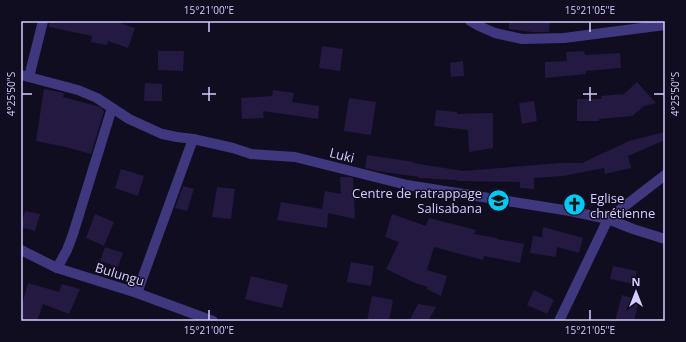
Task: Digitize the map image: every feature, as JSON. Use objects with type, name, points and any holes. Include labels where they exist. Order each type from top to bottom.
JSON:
[{"type":"street","points":[[25,76],[43,21]]},
{"type":"street","points":[[470,21],[495,33],[522,39],[564,38],[665,25]]},
{"type":"street","name":"Luki","points":[[25,76],[78,90],[97,98],[129,119],[162,134],[193,139],[233,148],[251,154],[295,157],[407,185],[570,211],[608,219],[665,239]]},
{"type":"street","points":[[57,268],[67,250],[73,234],[112,108]]},
{"type":"street","points":[[137,292],[193,139]]},
{"type":"street","points":[[559,321],[608,219],[665,175]]},
{"type":"street","name":"Bulungu","points":[[21,250],[57,268],[137,292],[213,321]]},
{"type":"building","points":[[49,21],[114,21],[135,28],[128,48],[108,41],[107,45],[91,42],[92,36],[49,27]]},
{"type":"building","points":[[509,21],[550,21],[549,32],[532,32],[509,29]]},
{"type":"building","points":[[322,46],[343,49],[340,71],[319,68]]},
{"type":"building","points":[[158,51],[184,51],[183,71],[158,70]]},
{"type":"building","points":[[584,51],[585,55],[620,53],[621,68],[586,71],[586,74],[545,78],[545,62],[567,61],[566,52]]},
{"type":"building","points":[[463,61],[464,76],[451,77],[450,63]]},
{"type":"building","points":[[637,82],[656,103],[644,106],[632,116],[599,119],[599,121],[577,121],[577,99],[602,99],[601,96],[623,95]]},
{"type":"building","points":[[145,83],[162,84],[162,101],[144,101]]},
{"type":"building","points":[[44,89],[64,93],[63,97],[100,107],[104,111],[91,154],[36,141]]},
{"type":"building","points":[[273,90],[294,93],[292,102],[319,106],[318,119],[263,111],[264,118],[242,119],[241,98],[272,96]]},
{"type":"building","points":[[349,98],[376,102],[371,135],[344,131]]},
{"type":"building","points":[[534,101],[537,121],[522,124],[519,103]]},
{"type":"building","points":[[436,110],[457,112],[457,114],[493,113],[493,148],[469,152],[468,130],[434,126]]},
{"type":"building","points":[[665,132],[665,140],[628,156],[631,168],[605,174],[604,168],[563,176],[534,178],[534,189],[520,188],[520,182],[457,181],[419,178],[365,168],[367,155],[463,171],[561,163],[582,163],[629,141]]},
{"type":"building","points":[[121,169],[144,176],[138,196],[115,188]]},
{"type":"building","points":[[340,177],[353,178],[355,219],[328,213],[327,228],[277,220],[281,202],[322,209],[325,191],[341,194]]},
{"type":"building","points":[[183,186],[194,189],[187,211],[175,208]]},
{"type":"building","points":[[217,187],[235,189],[231,219],[212,217]]},
{"type":"building","points":[[25,211],[40,214],[35,231],[21,227]]},
{"type":"building","points":[[95,214],[114,222],[104,246],[86,238]]},
{"type":"building","points":[[392,214],[426,226],[429,218],[476,230],[474,234],[524,244],[520,263],[484,256],[483,260],[434,247],[427,270],[447,276],[441,296],[427,289],[428,287],[415,283],[386,269],[399,242],[385,237]]},
{"type":"building","points":[[543,227],[583,238],[579,253],[557,247],[556,257],[530,253],[533,236],[542,237]]},
{"type":"building","points":[[105,247],[123,253],[118,267],[100,261]]},
{"type":"building","points":[[351,262],[374,266],[371,286],[347,282]]},
{"type":"building","points":[[613,266],[637,271],[634,284],[610,279]]},
{"type":"building","points":[[251,276],[288,285],[282,308],[245,299]]},
{"type":"building","points":[[28,283],[59,292],[62,284],[80,289],[69,314],[43,304],[37,321],[21,321],[21,309]]},
{"type":"building","points":[[534,290],[554,300],[547,314],[527,305]]},
{"type":"building","points":[[622,295],[639,300],[634,321],[615,321]]},
{"type":"building","points":[[372,296],[393,300],[389,321],[367,321]]},
{"type":"building","points":[[418,304],[436,307],[428,321],[409,321]]},
{"type":"place","name":"Centre de ratrappage Salisabana","points":[[498,200]]},
{"type":"place","name":"Eglise chrétienne","points":[[575,205]]}]
